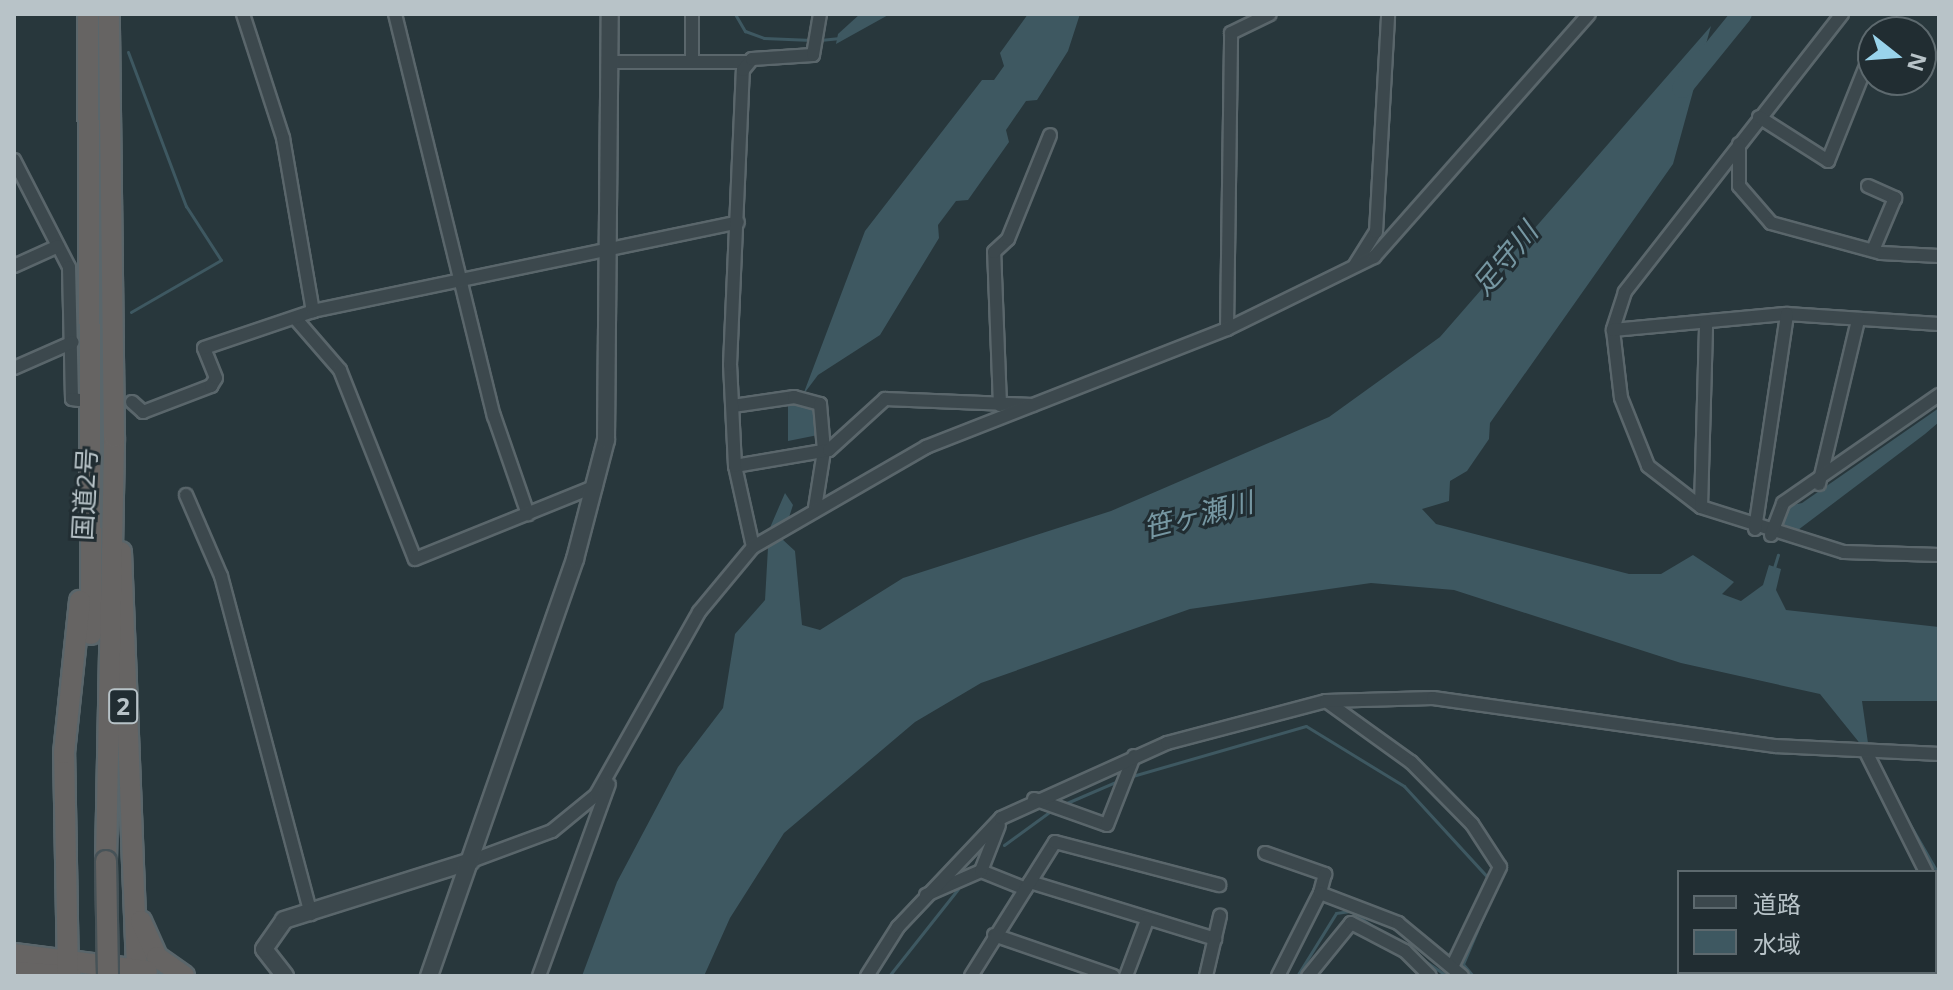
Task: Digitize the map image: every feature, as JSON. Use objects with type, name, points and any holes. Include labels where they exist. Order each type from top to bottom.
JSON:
[{"type":"highway","name":"国道2号","points":[[88,14],[100,861],[108,976]]},
{"type":"highway","name":"国道2号","points":[[96,976],[114,437],[109,14]]},
{"type":"highway","name":"2","points":[[114,437],[127,826],[137,972]]},
{"type":"highway","name":"2","points":[[69,972],[64,753],[95,450]]},
{"type":"highway","points":[[127,826],[144,937],[163,964],[184,976]]},
{"type":"highway","points":[[14,954],[69,972]]},
{"type":"highway","points":[[14,972],[137,972],[167,976]]},
{"type":"street","points":[[243,14],[283,138],[313,311]]},
{"type":"street","points":[[395,14],[460,276],[528,514]]},
{"type":"street","points":[[429,976],[471,861],[596,486],[610,385],[610,14]]},
{"type":"street","points":[[692,14],[692,58]]},
{"type":"street","points":[[610,62],[692,58],[747,62],[805,59],[818,47],[820,14]]},
{"type":"street","points":[[1227,329],[1231,33],[1270,14]]},
{"type":"street","points":[[1352,271],[1376,232],[1388,14]]},
{"type":"street","points":[[285,976],[268,963],[266,936],[284,920],[311,914],[471,861],[552,831],[596,795],[613,770],[699,612],[753,547],[812,510],[926,447],[1227,329],[1352,271],[1401,232],[1589,14]]},
{"type":"street","points":[[1842,14],[1641,266],[1613,330],[1621,398],[1637,446],[1660,478],[1701,507],[1771,535],[1844,552],[1939,555]]},
{"type":"street","points":[[747,62],[738,222],[733,406],[735,466],[753,547]]},
{"type":"street","points":[[1759,117],[1828,161],[1857,88]]},
{"type":"street","points":[[1000,405],[994,252],[1012,231],[1050,135]]},
{"type":"street","points":[[1739,144],[1739,186],[1771,223],[1873,250],[1939,256]]},
{"type":"street","points":[[14,160],[69,267],[72,399],[79,400]]},
{"type":"street","points":[[1868,186],[1895,198],[1873,250]]},
{"type":"street","points":[[132,402],[143,412],[211,386],[216,378],[204,348],[313,311],[611,244],[738,222]]},
{"type":"street","points":[[14,266],[58,246]]},
{"type":"street","points":[[1613,330],[1787,314],[1939,324]]},
{"type":"street","points":[[1755,529],[1787,314]]},
{"type":"street","points":[[295,318],[340,370],[415,559],[596,486]]},
{"type":"street","points":[[1819,484],[1858,320]]},
{"type":"street","points":[[1701,507],[1706,323]]},
{"type":"street","points":[[14,368],[73,342]]},
{"type":"street","points":[[1771,535],[1783,503],[1819,484],[1939,395]]},
{"type":"street","points":[[733,406],[803,399],[820,404],[824,451],[812,510]]},
{"type":"street","points":[[735,466],[824,451],[850,436],[885,399],[1033,405]]},
{"type":"street","points":[[186,495],[221,576],[311,914]]},
{"type":"street","points":[[867,976],[926,895],[1001,818],[1034,799],[1134,756],[1326,701],[1433,698],[1867,754],[1939,754]]},
{"type":"street","points":[[1326,701],[1411,762],[1472,824],[1500,867],[1453,965]]},
{"type":"street","points":[[1867,754],[1925,870]]},
{"type":"street","points":[[1034,799],[1107,825],[1134,756]]},
{"type":"street","points":[[539,976],[613,770]]},
{"type":"street","points":[[981,871],[1001,818]]},
{"type":"street","points":[[971,976],[1055,842],[1219,885]]},
{"type":"street","points":[[1265,853],[1325,874],[1320,893],[1278,976]]},
{"type":"street","points":[[926,895],[981,871],[1215,939]]},
{"type":"street","points":[[1320,893],[1398,923],[1453,965],[1462,976]]},
{"type":"street","points":[[1206,976],[1220,916]]},
{"type":"street","points":[[1126,976],[1147,920]]},
{"type":"street","points":[[1308,976],[1351,923],[1405,951],[1430,976]]},
{"type":"street","points":[[994,935],[1094,973],[1113,976]]},
{"type":"water","points":[[860,14],[890,14],[836,44],[838,34]]},
{"type":"water","points":[[1028,14],[1080,14],[1068,51],[1037,100],[1026,101],[1006,130],[1009,142],[968,200],[956,201],[938,225],[939,238],[880,335],[818,375],[803,395],[865,231],[982,80],[994,80],[1004,66],[1000,53]]},
{"type":"water","name":"笹ヶ瀬川","points":[[1711,26],[1673,164],[1490,423],[1489,439],[1467,471],[1450,481],[1449,501],[1422,509],[1436,524],[1629,574],[1661,574],[1693,555],[1734,582],[1722,594],[1741,601],[1763,585],[1769,565],[1781,569],[1776,590],[1786,610],[1939,627],[1939,701],[1862,701],[1868,743],[1862,746],[1820,694],[1681,663],[1454,590],[1371,583],[1190,609],[981,683],[915,722],[784,833],[730,918],[704,976],[582,976],[617,882],[678,767],[723,708],[735,634],[765,600],[769,530],[785,493],[793,505],[782,539],[795,551],[802,625],[820,630],[903,578],[1111,511],[1329,417],[1440,337]]},
{"type":"water","points":[[788,404],[815,407],[818,435],[788,441]]},
{"type":"water","points":[[1939,408],[1939,422],[1925,434],[1798,530],[1782,527],[1784,507],[1802,503]]},
{"type":"waterway","points":[[735,14],[745,31],[764,38],[812,40]]},
{"type":"waterway","name":"足守川","points":[[1682,88],[1742,14]]},
{"type":"waterway","points":[[820,40],[840,38]]},
{"type":"waterway","points":[[128,52],[186,206],[221,260],[131,312]]},
{"type":"waterway","points":[[1773,571],[1778,555]]},
{"type":"waterway","points":[[1129,777],[1306,726],[1404,786],[1490,880]]},
{"type":"waterway","points":[[1062,805],[1118,781]]},
{"type":"waterway","points":[[1901,809],[1936,870]]},
{"type":"waterway","points":[[1004,845],[1052,810]]},
{"type":"waterway","points":[[1937,872],[1939,875]]},
{"type":"waterway","points":[[1473,976],[1463,964],[1496,886]]},
{"type":"waterway","points":[[889,976],[958,889]]},
{"type":"waterway","points":[[1297,976],[1336,913],[1350,911],[1447,976]]}]
